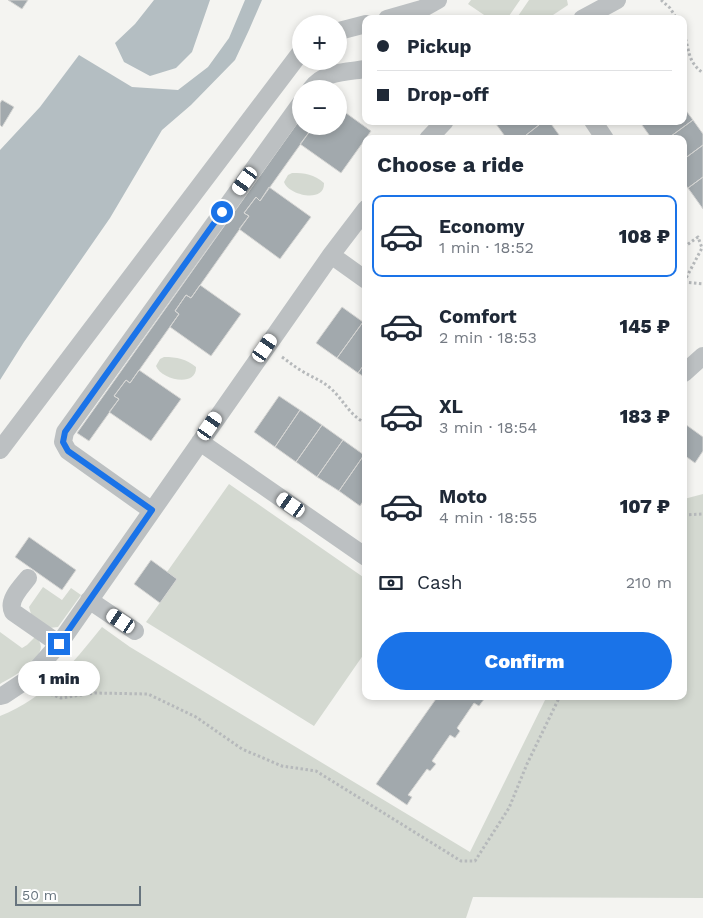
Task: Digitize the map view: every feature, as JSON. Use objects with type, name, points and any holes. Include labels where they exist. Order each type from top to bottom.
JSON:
[{"type":"street","points":[[401,15],[422,9],[438,0]]},
{"type":"street","points":[[589,15],[617,0]]},
{"type":"street","points":[[347,30],[362,25]]},
{"type":"street","points":[[0,450],[292,64]]},
{"type":"street","points":[[319,80],[330,74],[362,70]]},
{"type":"street","points":[[152,510],[68,451],[63,442],[65,432],[292,116]]},
{"type":"street","points":[[432,135],[441,125]]},
{"type":"street","points":[[0,696],[28,679],[59,644],[330,255],[362,214]]},
{"type":"street","points":[[330,255],[362,277]]},
{"type":"street","points":[[692,373],[703,356]]},
{"type":"street","points":[[200,442],[362,554]]},
{"type":"street","points":[[28,578],[11,602],[13,612],[59,644]]},
{"type":"street","points":[[89,600],[135,631]]},
{"type":"path","points":[[661,0],[670,8],[674,15]]},
{"type":"path","points":[[687,50],[695,67],[703,73]]},
{"type":"path","points":[[687,245],[698,237],[702,248],[687,276]]},
{"type":"path","points":[[687,282],[703,284]]},
{"type":"path","points":[[282,357],[304,372],[319,378],[332,389],[351,413],[362,421]]},
{"type":"path","points":[[687,515],[703,514]]},
{"type":"path","points":[[41,691],[61,698],[96,693],[148,694],[196,717],[242,749],[282,766],[316,771],[461,861],[475,861],[509,808],[527,764],[558,700]]},
{"type":"shaded area","points":[[154,0],[210,0],[192,52],[176,68],[150,76],[124,62],[115,43],[135,24]]},
{"type":"shaded area","points":[[245,0],[262,0],[235,60],[191,105],[162,130],[110,218],[0,380],[0,150],[40,107],[79,55],[132,87],[178,90],[208,67],[229,38]]},
{"type":"shaded area","points":[[471,0],[520,0],[510,15],[484,15],[468,4]]},
{"type":"shaded area","points":[[529,0],[567,0],[568,5],[553,15],[519,15]]},
{"type":"shaded area","points":[[292,173],[305,174],[317,178],[324,183],[323,190],[319,194],[313,195],[299,194],[292,191],[284,182],[288,175]]},
{"type":"shaded area","points":[[164,357],[177,358],[189,362],[196,367],[195,374],[185,380],[178,380],[164,375],[156,366],[160,359]]},
{"type":"shaded area","points":[[229,484],[362,576],[362,657],[314,726],[146,622],[177,579],[167,572]]},
{"type":"shaded area","points":[[703,494],[703,898],[473,897],[466,918],[0,918],[0,716],[31,700],[57,679],[102,627],[130,647],[470,852],[545,700],[687,700],[687,498]]},
{"type":"shaded area","points":[[43,587],[62,600],[71,588],[81,595],[58,627],[49,628],[31,614],[29,607]]},
{"type":"shaded area","points":[[0,632],[22,648],[35,637],[40,643],[40,650],[30,664],[22,671],[0,684]]},
{"type":"building","points":[[8,0],[28,0],[22,9]]},
{"type":"building","points":[[2,100],[14,107],[2,127],[0,125],[0,103]]},
{"type":"building","points":[[687,112],[693,120],[687,124]]},
{"type":"building","points":[[347,114],[371,131],[368,135],[362,135],[362,144],[341,173],[300,144],[307,135],[347,135]]},
{"type":"building","points":[[693,120],[703,134],[703,145],[687,157],[687,135],[672,135]]},
{"type":"building","points":[[497,125],[539,125],[526,135],[504,135]]},
{"type":"building","points":[[539,125],[552,125],[559,135],[526,135]]},
{"type":"building","points":[[642,125],[686,125],[672,135],[649,135]]},
{"type":"building","points":[[292,131],[292,135],[307,135],[260,201],[256,197],[244,213],[249,216],[191,298],[186,295],[175,311],[179,314],[130,383],[126,380],[114,396],[119,399],[89,441],[77,433]]},
{"type":"building","points":[[703,145],[703,177],[688,188],[687,187],[687,157]]},
{"type":"building","points":[[703,177],[703,209],[688,188]]},
{"type":"building","points":[[269,187],[311,217],[280,259],[239,229],[249,216],[244,213],[256,197],[260,201]]},
{"type":"building","points":[[200,285],[241,314],[211,356],[170,327],[179,314],[175,311],[186,295],[191,298]]},
{"type":"building","points":[[342,307],[362,321],[337,358],[316,343]]},
{"type":"building","points":[[362,323],[362,368],[358,373],[337,358]]},
{"type":"building","points":[[362,368],[362,376],[358,373]]},
{"type":"building","points":[[139,370],[181,399],[151,441],[109,412],[119,399],[114,396],[126,380],[130,383]]},
{"type":"building","points":[[279,396],[300,410],[275,447],[254,432]]},
{"type":"building","points":[[300,410],[322,425],[296,462],[275,447]]},
{"type":"building","points":[[322,425],[343,440],[317,477],[296,462]]},
{"type":"building","points":[[687,425],[703,437],[703,451],[695,463],[687,457]]},
{"type":"building","points":[[343,440],[362,454],[362,458],[339,491],[317,477]]},
{"type":"building","points":[[362,458],[362,503],[360,506],[339,491]]},
{"type":"building","points":[[29,537],[76,570],[62,590],[15,557]]},
{"type":"building","points":[[151,560],[177,579],[160,603],[134,584]]},
{"type":"building","points":[[435,700],[484,700],[479,706],[474,703],[457,728],[460,731],[455,738],[450,735],[432,761],[436,764],[430,771],[427,769],[408,795],[412,797],[407,805],[376,784]]},
{"type":"route","points":[[59,644],[152,510],[68,451],[63,442],[65,432],[222,212]]}]
